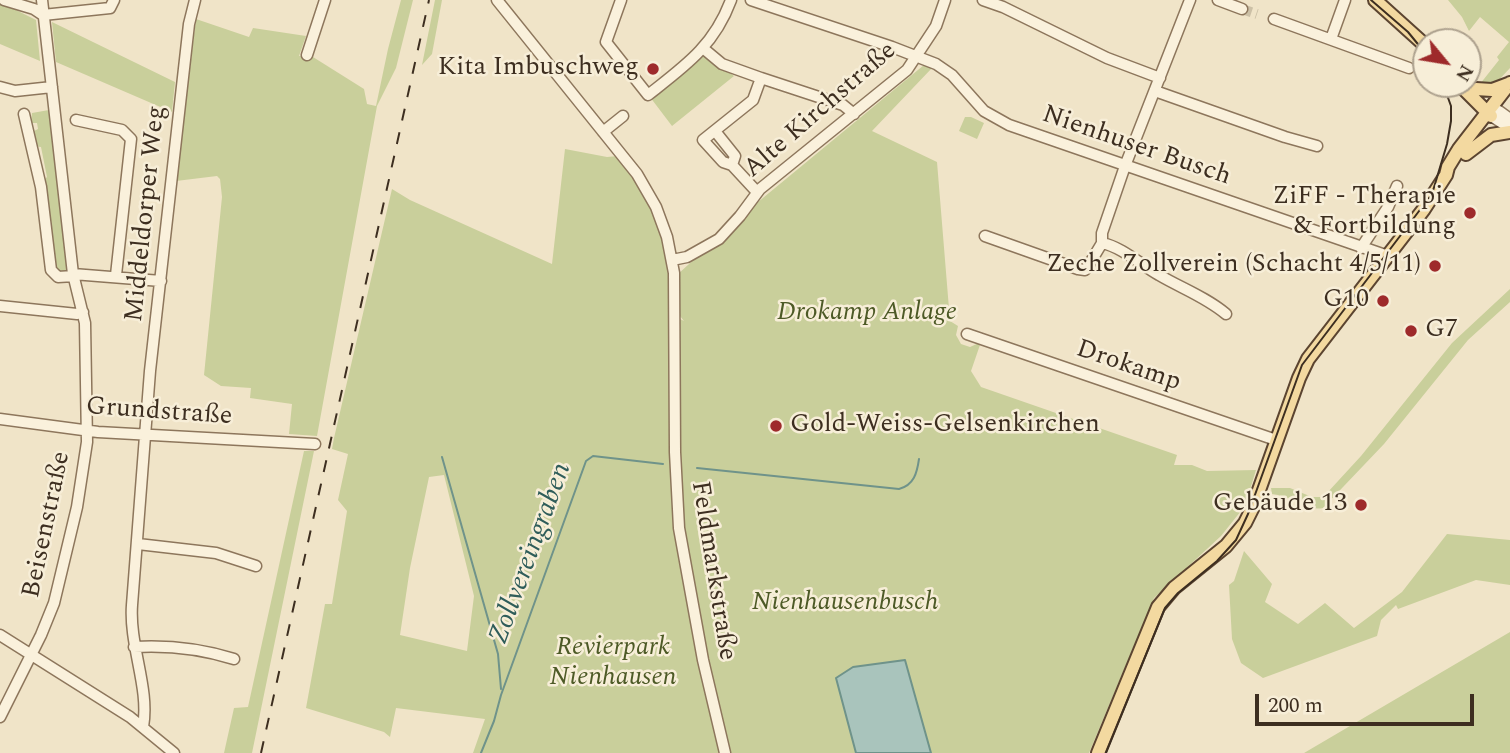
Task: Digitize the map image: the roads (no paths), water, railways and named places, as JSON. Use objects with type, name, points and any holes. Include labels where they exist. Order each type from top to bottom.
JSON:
[{"type":"main road","points":[[1374,0],[1412,34]]},
{"type":"main road","points":[[1482,89],[1510,87]]},
{"type":"main road","points":[[1446,175],[1453,171],[1510,87]]},
{"type":"main road","points":[[1471,132],[1472,98]]},
{"type":"main road","points":[[1481,98],[1493,111]]},
{"type":"main road","points":[[1098,753],[1158,607],[1174,588],[1230,542],[1250,515],[1308,359],[1388,256],[1446,175],[1448,167],[1471,132],[1493,111]]},
{"type":"main road","points":[[1466,153],[1491,135],[1510,130]]},
{"type":"street","points":[[4,0],[34,9],[44,19],[110,8],[114,0]]},
{"type":"street","name":"Beisenstraße","points":[[0,717],[50,615],[78,507],[87,442],[85,323],[73,275],[42,0]]},
{"type":"street","name":"Middeldorper Weg","points":[[143,727],[144,705],[131,622],[150,371],[189,24],[195,0]]},
{"type":"street","name":"Feldmarkstraße","points":[[497,0],[629,162],[648,190],[662,222],[673,260],[676,308],[676,493],[679,528],[701,649],[725,753]]},
{"type":"street","points":[[621,0],[606,42],[648,95],[704,49],[718,29],[731,0]]},
{"type":"street","name":"Nienhuser Busch","points":[[751,0],[916,57],[947,71],[977,105],[1003,123],[1388,256]]},
{"type":"street","name":"Alte Kirchstraße","points":[[673,260],[687,257],[719,239],[757,192],[897,80],[907,70],[936,26],[945,0]]},
{"type":"street","points":[[983,0],[1003,6],[1107,58],[1160,78]]},
{"type":"street","points":[[985,236],[1081,270],[1087,268],[1102,243],[1102,233],[1125,166],[1190,0]]},
{"type":"street","points":[[1217,0],[1242,9]]},
{"type":"street","points":[[1331,39],[1345,0]]},
{"type":"street","points":[[307,55],[322,1]]},
{"type":"street","points":[[1274,19],[1409,68]]},
{"type":"street","points":[[704,49],[722,64],[843,105],[854,114]]},
{"type":"street","points":[[757,192],[732,165],[723,162],[703,140],[753,100],[761,78]]},
{"type":"street","points":[[0,87],[15,92],[52,88]]},
{"type":"street","points":[[1155,91],[1317,146]]},
{"type":"street","points":[[1493,111],[1510,119]]},
{"type":"street","points":[[1493,111],[1510,130]]},
{"type":"street","points":[[24,114],[41,187],[51,270],[58,276],[116,275],[161,281]]},
{"type":"street","points":[[603,132],[623,116]]},
{"type":"street","points":[[76,120],[122,130],[131,139],[116,275]]},
{"type":"street","points":[[1361,247],[1388,207],[1397,186]]},
{"type":"street","points":[[1102,243],[1113,246],[1157,274],[1213,303],[1226,314]]},
{"type":"street","points":[[0,306],[77,314],[83,312]]},
{"type":"street","name":"Drokamp","points":[[967,334],[1276,440]]},
{"type":"street","name":"Grundstraße","points":[[0,419],[86,430],[315,443]]},
{"type":"street","points":[[138,544],[216,553],[256,566]]},
{"type":"street","points":[[0,635],[32,653],[143,727],[174,753]]},
{"type":"street","points":[[134,647],[186,648],[213,652],[234,659]]},
{"type":"water","points":[[905,660],[931,753],[856,753],[836,678],[853,667]]},
{"type":"waterway","name":"Zollvereingraben","points":[[501,695],[586,461],[593,456],[663,464]]},
{"type":"waterway","name":"Zollvereingraben","points":[[442,457],[498,654],[501,689]]},
{"type":"waterway","name":"Zollvereingraben","points":[[697,468],[899,489],[914,478],[919,459]]},
{"type":"waterway","name":"Zollvereingraben","points":[[481,753],[501,695]]},
{"type":"tunnel","points":[[1242,9],[1257,14]]},
{"type":"tram line","points":[[1371,0],[1412,37]]},
{"type":"tram line","points":[[1106,753],[1165,608],[1236,540],[1302,365],[1432,194],[1451,121],[1448,98]]},
{"type":"railway","points":[[261,753],[429,0]]},
{"type":"place","name":"Kita Imbuschweg","points":[[653,69]]},
{"type":"place","name":"ZiFF - Therapie & Fortbildung","points":[[1470,213]]},
{"type":"place","name":"Zeche Zollverein (Schacht 4/5/11)","points":[[1435,266]]},
{"type":"place","name":"G10","points":[[1383,301]]},
{"type":"place","name":"G7","points":[[1411,331]]},
{"type":"place","name":"Gold-Weiss-Gelsenkirchen","points":[[776,426]]},
{"type":"place","name":"Gebäude 13","points":[[1361,505]]},
{"type":"park label","name":"Drokamp Anlage","points":[[867,314]]},
{"type":"park label","name":"Nienhausenbusch","points":[[845,604]]},
{"type":"park label","name":"Revierpark Nienhausen","points":[[613,664]]}]
